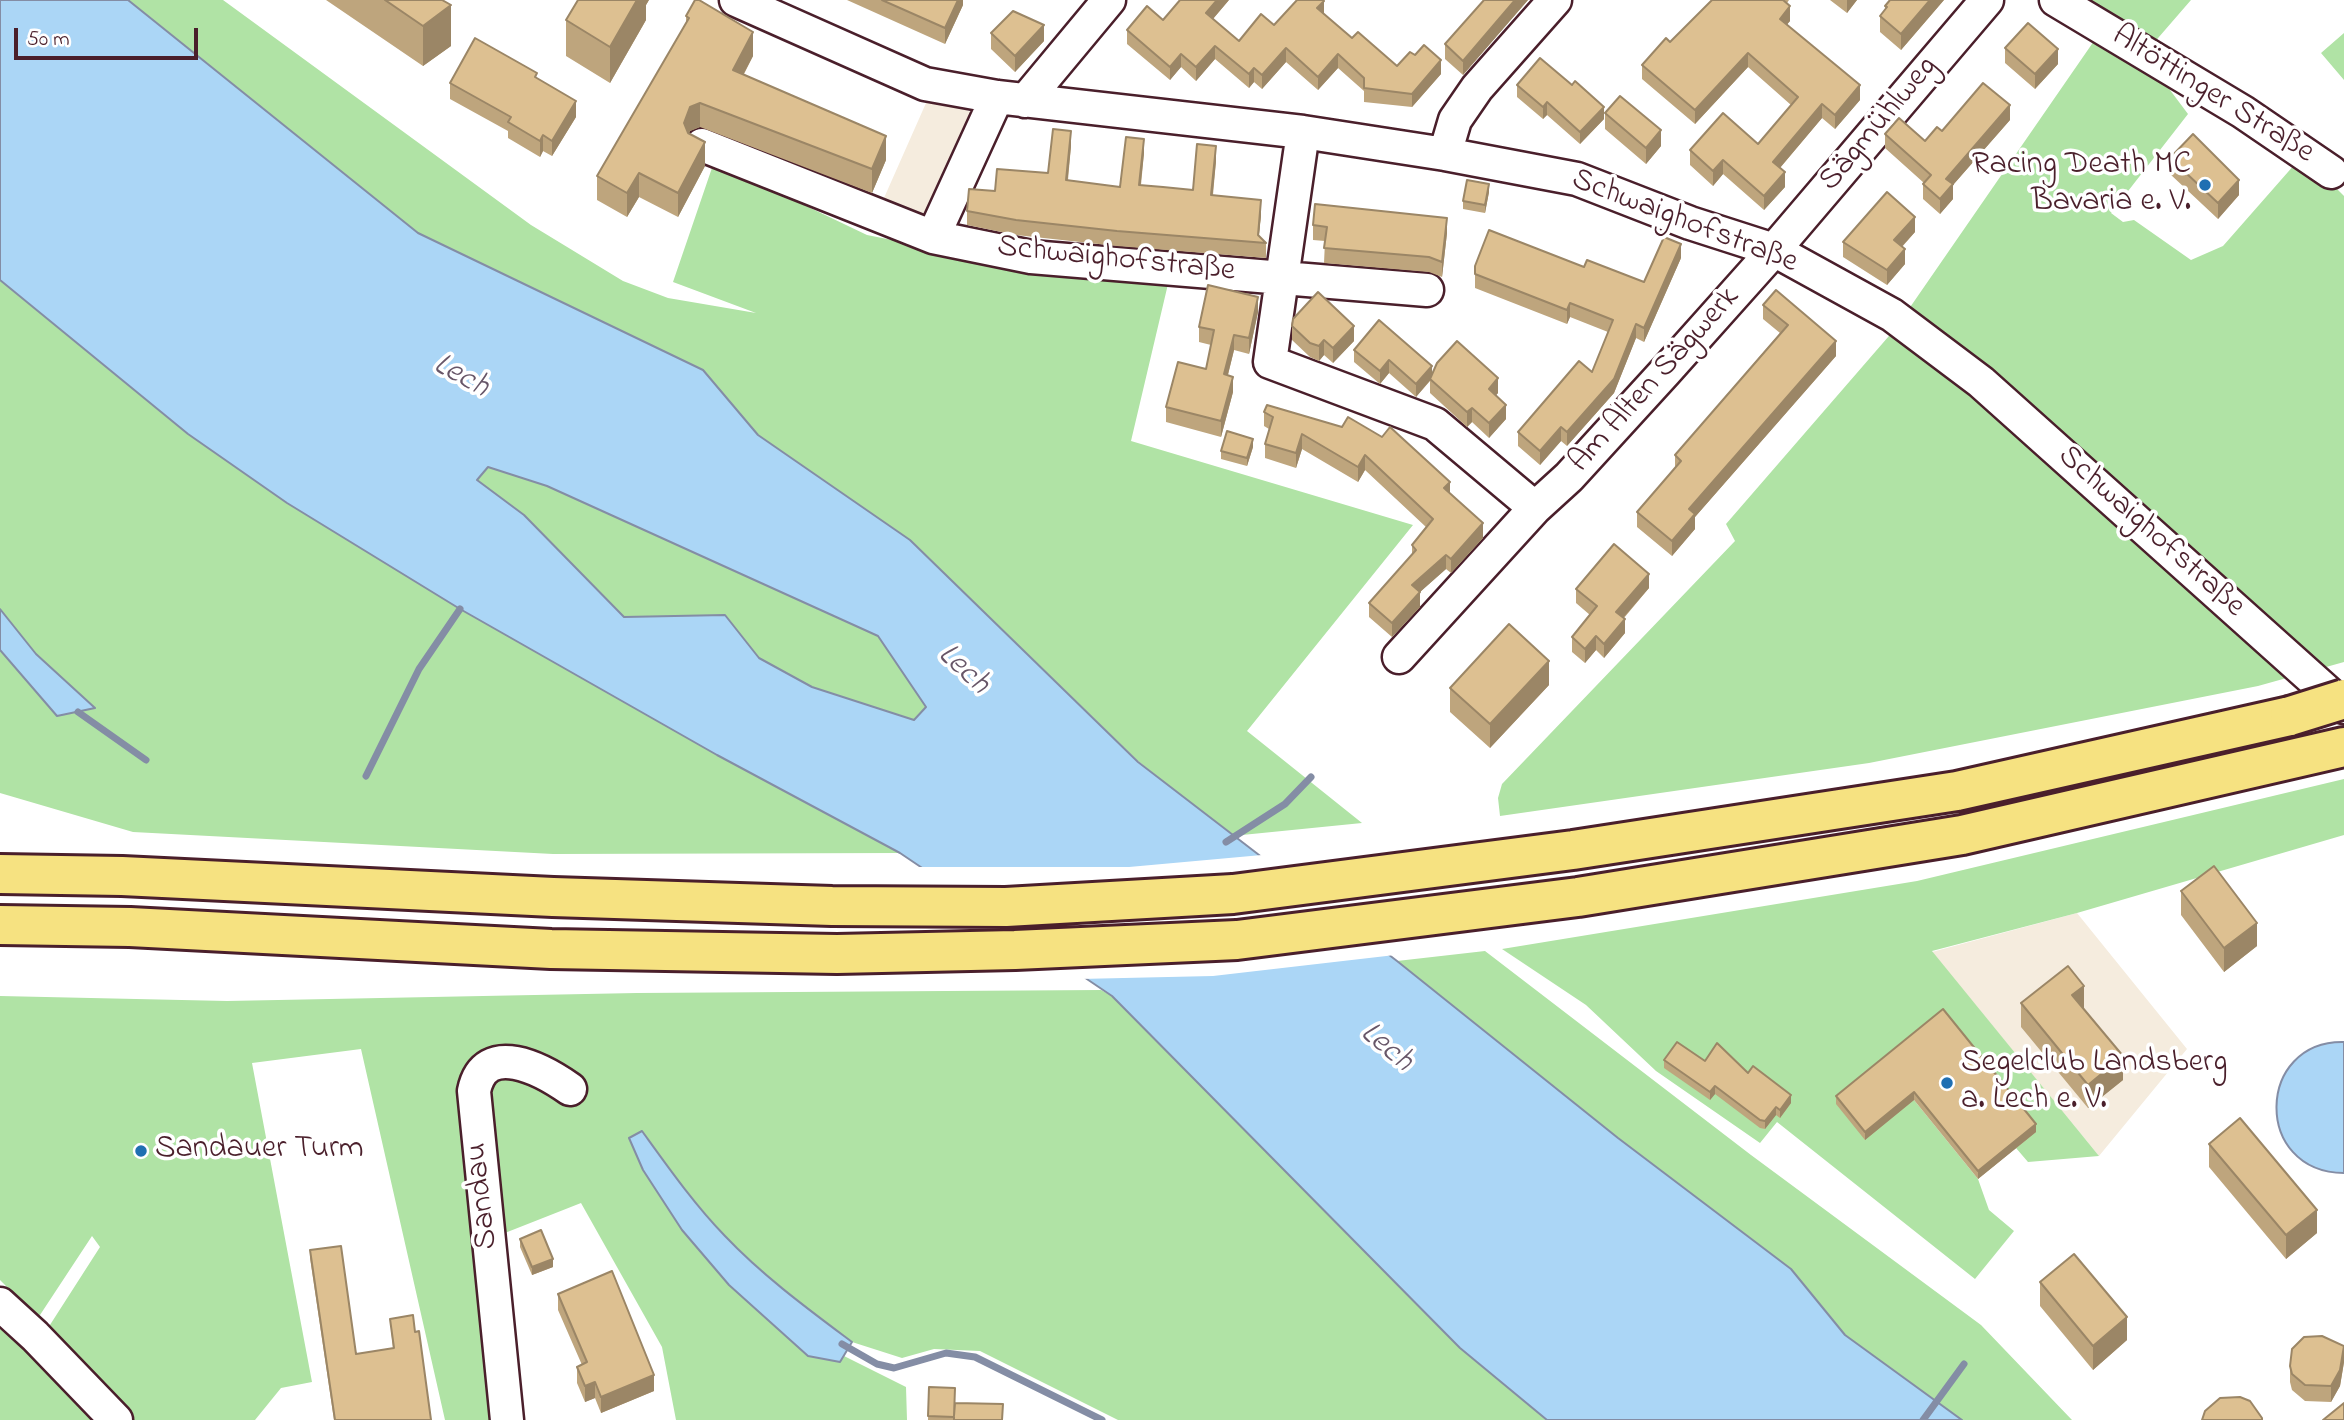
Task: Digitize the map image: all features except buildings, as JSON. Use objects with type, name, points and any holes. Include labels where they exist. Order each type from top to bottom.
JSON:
[{"type":"highway","points":[[0,874],[122,876],[553,897],[1006,907],[1233,894],[1573,850],[1957,791],[2290,716],[2344,699]]},
{"type":"highway","points":[[0,925],[130,928],[551,948],[837,954],[1237,940],[1578,897],[1962,835],[2336,749]]},
{"type":"street","name":"Schwaighofstraße","points":[[736,0],[925,84],[1011,99],[1303,132],[1445,154],[1577,179],[1690,223],[1774,250],[1892,315],[1981,382],[2344,707]]},
{"type":"street","points":[[933,237],[1011,99],[1109,0]]},
{"type":"street","points":[[1445,154],[1455,120],[1477,88],[1555,0]]},
{"type":"street","name":"Sägmühlweg","points":[[1774,250],[1987,0]]},
{"type":"street","name":"Altöttinger Straße","points":[[2056,0],[2243,112],[2331,172]]},
{"type":"street","points":[[1303,132],[1285,276],[1270,362],[1435,424],[1535,508]]},
{"type":"street","name":"Schwaighofstraße","points":[[702,145],[933,237],[1031,257],[1149,269],[1285,276],[1427,290]]},
{"type":"street","name":"Am Alten Sägwerk","points":[[1399,657],[1535,508],[1569,477],[1774,250]]},
{"type":"street","name":"Sandau","points":[[507,1420],[474,1091],[476,1080],[483,1072],[501,1062],[523,1063],[548,1073],[570,1089]]},
{"type":"street","points":[[0,1304],[35,1336],[116,1420]]},
{"type":"shaded area","points":[[930,94],[982,117],[932,230],[880,207]]},
{"type":"shaded area","points":[[2077,913],[2187,1049],[2099,1156],[1932,952]]},
{"type":"green space","points":[[128,0],[223,0],[531,225],[623,281],[668,298],[756,313],[673,282],[714,162],[867,235],[1029,267],[1168,284],[1131,441],[1413,525],[1247,731],[1362,823],[1232,836],[1138,761],[910,540],[758,435],[703,370],[418,233]]},
{"type":"green space","points":[[2075,0],[2191,0],[2152,45]]},
{"type":"green space","points":[[2344,33],[2344,80],[2321,53]]},
{"type":"green space","points":[[2094,41],[2167,86],[2188,114],[2111,213],[2123,222],[2134,220],[2191,260],[2223,246],[2295,164],[2321,173],[2344,196],[2344,662],[2258,686],[1869,763],[1500,816],[1498,798],[1502,784],[1735,541],[1726,524],[1895,329]]},
{"type":"green space","points":[[0,280],[188,434],[460,609],[717,755],[900,853],[553,854],[133,832],[0,793],[0,650],[57,716],[94,708],[36,654],[0,609]]},
{"type":"green space","points":[[487,467],[547,486],[879,636],[927,707],[914,720],[812,687],[759,658],[725,615],[624,617],[524,515],[476,479]]},
{"type":"green space","points":[[2344,779],[2344,835],[2077,913],[1932,951],[2099,1156],[2028,1162],[2016,1148],[2035,1131],[1943,1017],[1914,1100],[1978,1179],[1989,1210],[2014,1231],[1975,1279],[1777,1122],[1760,1143],[1656,1071],[1586,1005],[1502,949],[1917,881]]},
{"type":"green space","points":[[1485,951],[1751,1155],[1981,1325],[2072,1420],[1962,1420],[1845,1335],[1791,1269],[1618,1138],[1397,961]]},
{"type":"green space","points":[[1101,990],[1112,996],[1460,1348],[1547,1420],[1118,1420],[980,1351],[934,1349],[902,1358],[852,1342],[782,1290],[725,1236],[684,1189],[643,1170],[682,1230],[729,1285],[808,1356],[840,1362],[844,1356],[906,1387],[907,1420],[676,1420],[662,1347],[581,1203],[482,1242],[500,1420],[445,1420],[361,1049],[252,1063],[312,1382],[281,1388],[255,1420],[134,1420],[48,1328],[100,1247],[92,1236],[40,1315],[34,1314],[0,1280],[0,996],[227,1001],[637,993]]},
{"type":"green space","points":[[0,1323],[98,1420],[0,1420]]},
{"type":"water","name":"Lech","points":[[0,0],[128,0],[418,233],[703,370],[758,435],[910,540],[1138,762],[1397,961],[1618,1138],[1791,1269],[1845,1335],[1962,1420],[1547,1420],[1460,1348],[1112,996],[900,853],[717,755],[460,609],[287,503],[188,434],[0,280]],"holes":[[[488,467],[547,486],[878,636],[926,707],[914,720],[812,687],[759,658],[725,615],[624,617],[524,515],[477,480]]]},
{"type":"water","points":[[0,609],[36,654],[95,708],[57,716],[0,650]]},
{"type":"water","points":[[2344,1042],[2344,1173],[2314,1167],[2293,1152],[2280,1131],[2276,1106],[2281,1082],[2294,1061],[2315,1047]]},
{"type":"water","points":[[642,1131],[692,1198],[740,1251],[786,1292],[852,1342],[840,1362],[808,1356],[729,1285],[682,1230],[643,1170],[629,1138]]},
{"type":"pier","points":[[1262,855],[1395,955],[1213,976],[1079,979],[914,867],[1129,867]]},
{"type":"waterway","points":[[366,776],[419,669],[460,609]]},
{"type":"waterway","points":[[78,712],[146,760]]},
{"type":"waterway","points":[[1226,842],[1285,804],[1311,777]]},
{"type":"waterway","points":[[842,1344],[877,1364],[894,1368],[946,1353],[975,1357],[1102,1420]]},
{"type":"waterway","points":[[1923,1420],[1964,1364]]},
{"type":"place","name":"Racing Death MC Bavaria e. V.","points":[[2205,185]]},
{"type":"place","name":"Segelclub Landsberg a. Lech e. V.","points":[[1947,1083]]},
{"type":"place","name":"Sandauer Turm","points":[[141,1151]]}]
